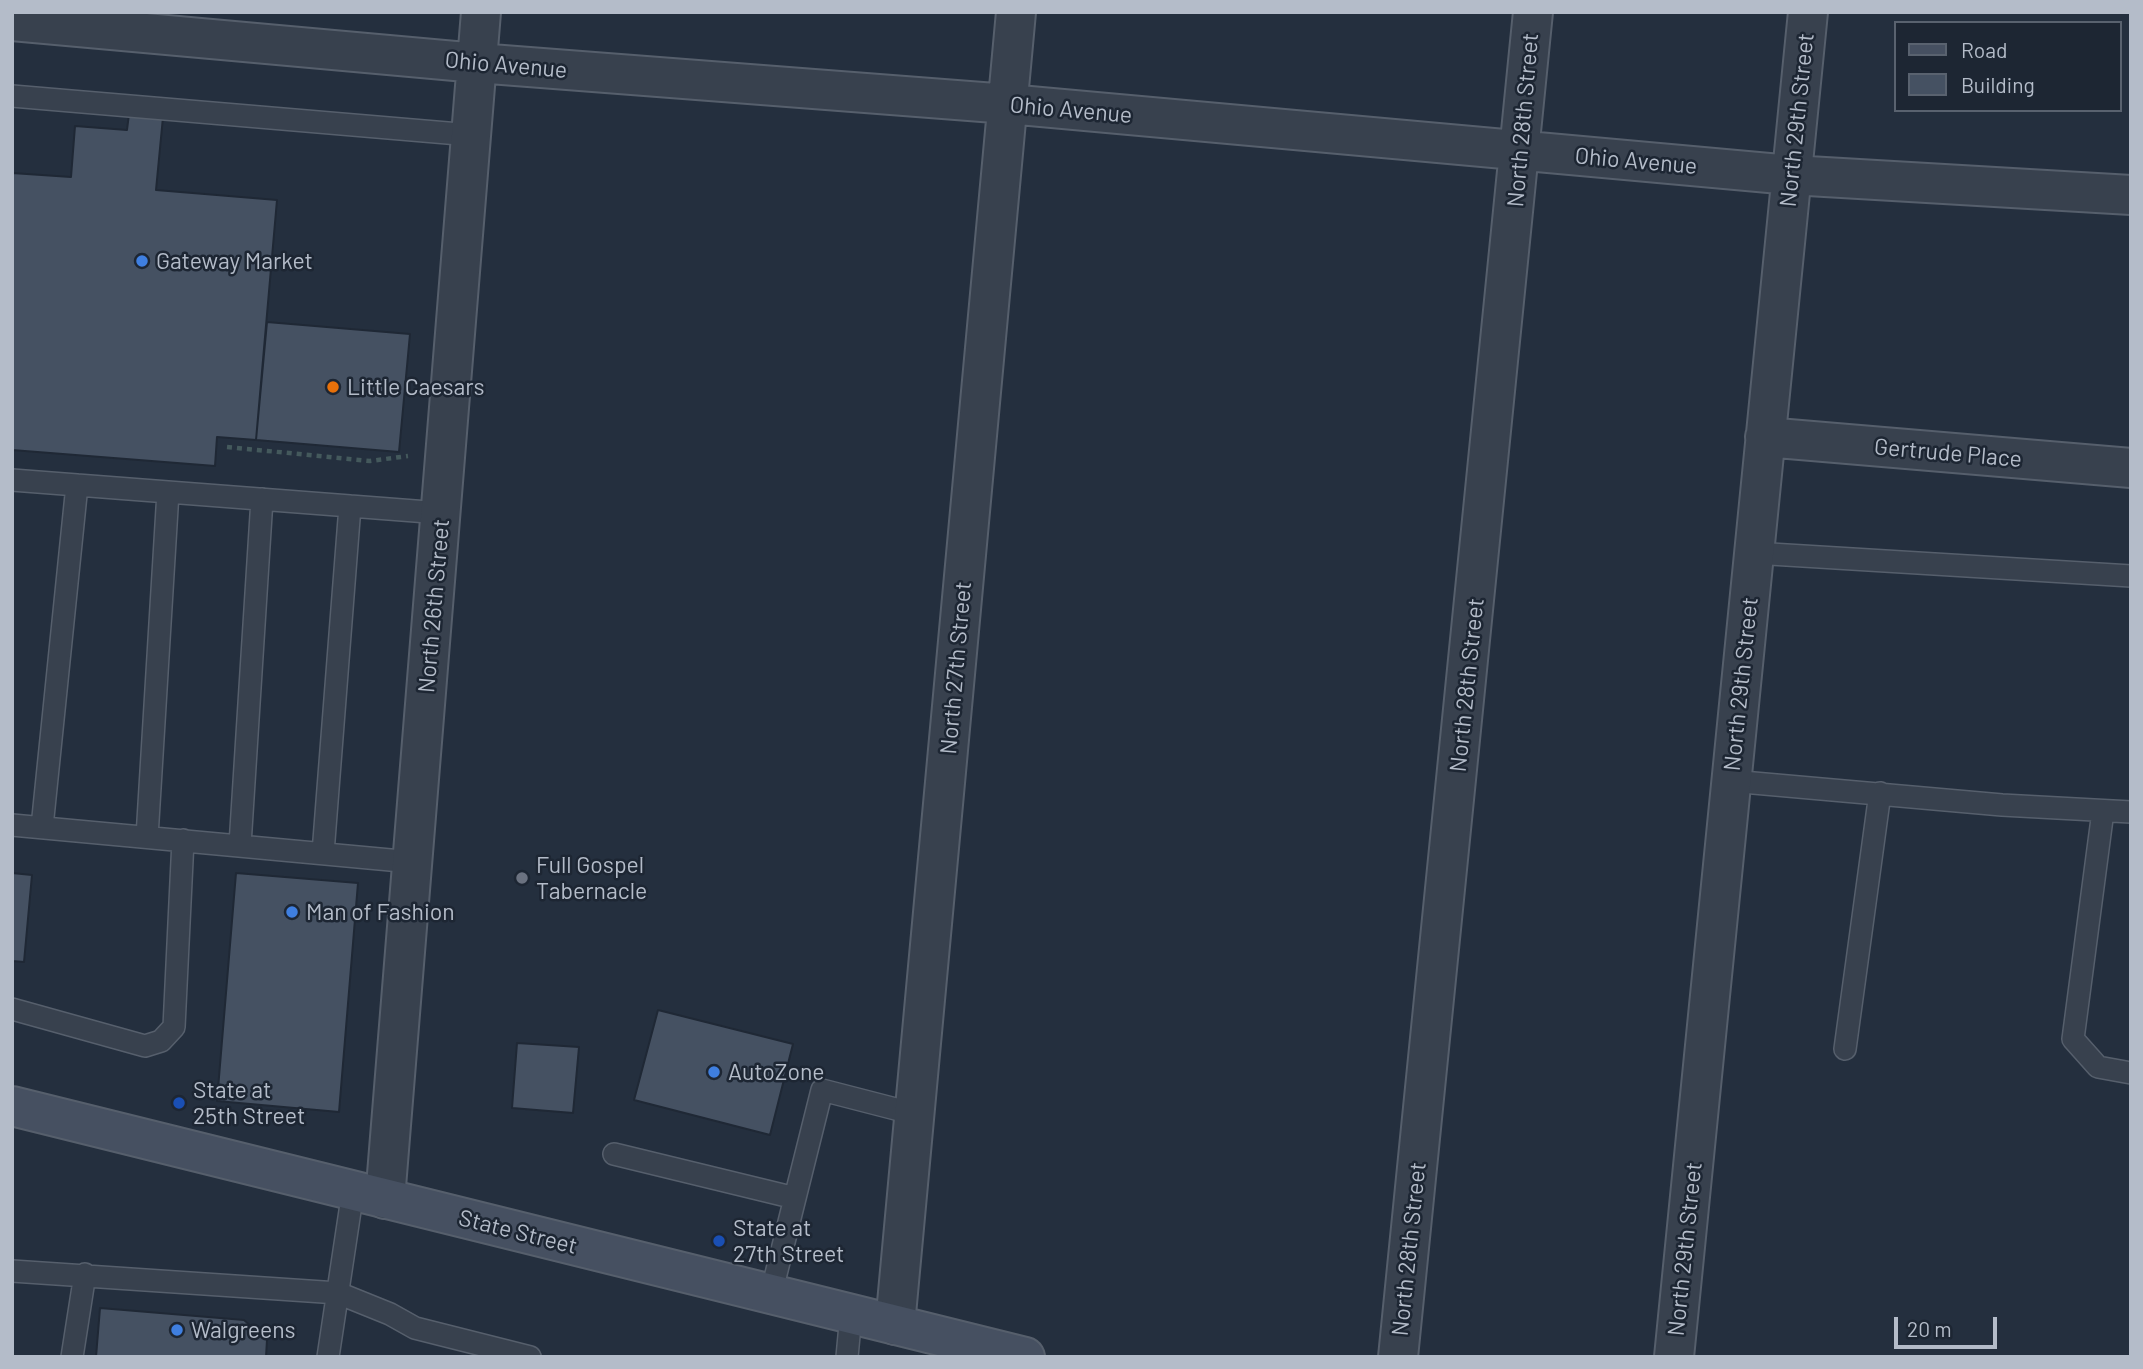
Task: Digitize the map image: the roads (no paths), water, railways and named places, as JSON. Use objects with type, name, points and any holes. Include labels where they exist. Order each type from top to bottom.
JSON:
[{"type":"main road","name":"State Street","points":[[12,1106],[1025,1357]]},
{"type":"street","name":"North 26th Street","points":[[369,1195],[412,862],[481,12]]},
{"type":"street","name":"North 27th Street","points":[[895,1325],[1016,12]]},
{"type":"street","name":"North 28th Street","points":[[1398,1357],[1533,12]]},
{"type":"street","name":"North 29th Street","points":[[1674,1357],[1808,12]]},
{"type":"street","name":"Ohio Avenue","points":[[12,22],[477,63],[1008,104],[1791,174],[2131,195]]},
{"type":"street","name":"Gertrude Place","points":[[1765,437],[2131,468]]},
{"type":"lane","points":[[12,96],[471,135]]},
{"type":"lane","points":[[12,480],[442,513]]},
{"type":"lane","points":[[42,827],[78,485]]},
{"type":"lane","points":[[147,837],[167,492]]},
{"type":"lane","points":[[240,845],[262,499]]},
{"type":"lane","points":[[323,853],[350,506]]},
{"type":"lane","points":[[1754,553],[2131,576]]},
{"type":"lane","points":[[1731,781],[2131,813]]},
{"type":"lane","points":[[1845,1049],[1881,793]]},
{"type":"lane","points":[[2103,811],[2073,1039],[2098,1067],[2131,1073]]},
{"type":"lane","points":[[12,824],[412,862]]},
{"type":"lane","points":[[12,1009],[145,1046],[161,1041],[174,1027],[183,840]]},
{"type":"lane","points":[[771,1294],[822,1090],[915,1114]]},
{"type":"lane","points":[[614,1154],[795,1198]]},
{"type":"lane","points":[[328,1357],[338,1293],[369,1195]]},
{"type":"lane","points":[[12,1271],[338,1293],[390,1314],[415,1328],[530,1357]]},
{"type":"lane","points":[[72,1357],[85,1274]]},
{"type":"lane","points":[[846,1357],[851,1314]]},
{"type":"place","name":"Gateway Market","points":[[142,261]]},
{"type":"place","name":"Little Caesars","points":[[333,387]]},
{"type":"place","name":"Full Gospel Tabernacle","points":[[522,878]]},
{"type":"place","name":"Man of Fashion","points":[[292,912]]},
{"type":"place","name":"AutoZone","points":[[714,1072]]},
{"type":"place","name":"State at 25th Street","points":[[179,1103]]},
{"type":"place","name":"State at 27th Street","points":[[719,1241]]},
{"type":"place","name":"Walgreens","points":[[177,1330]]}]
